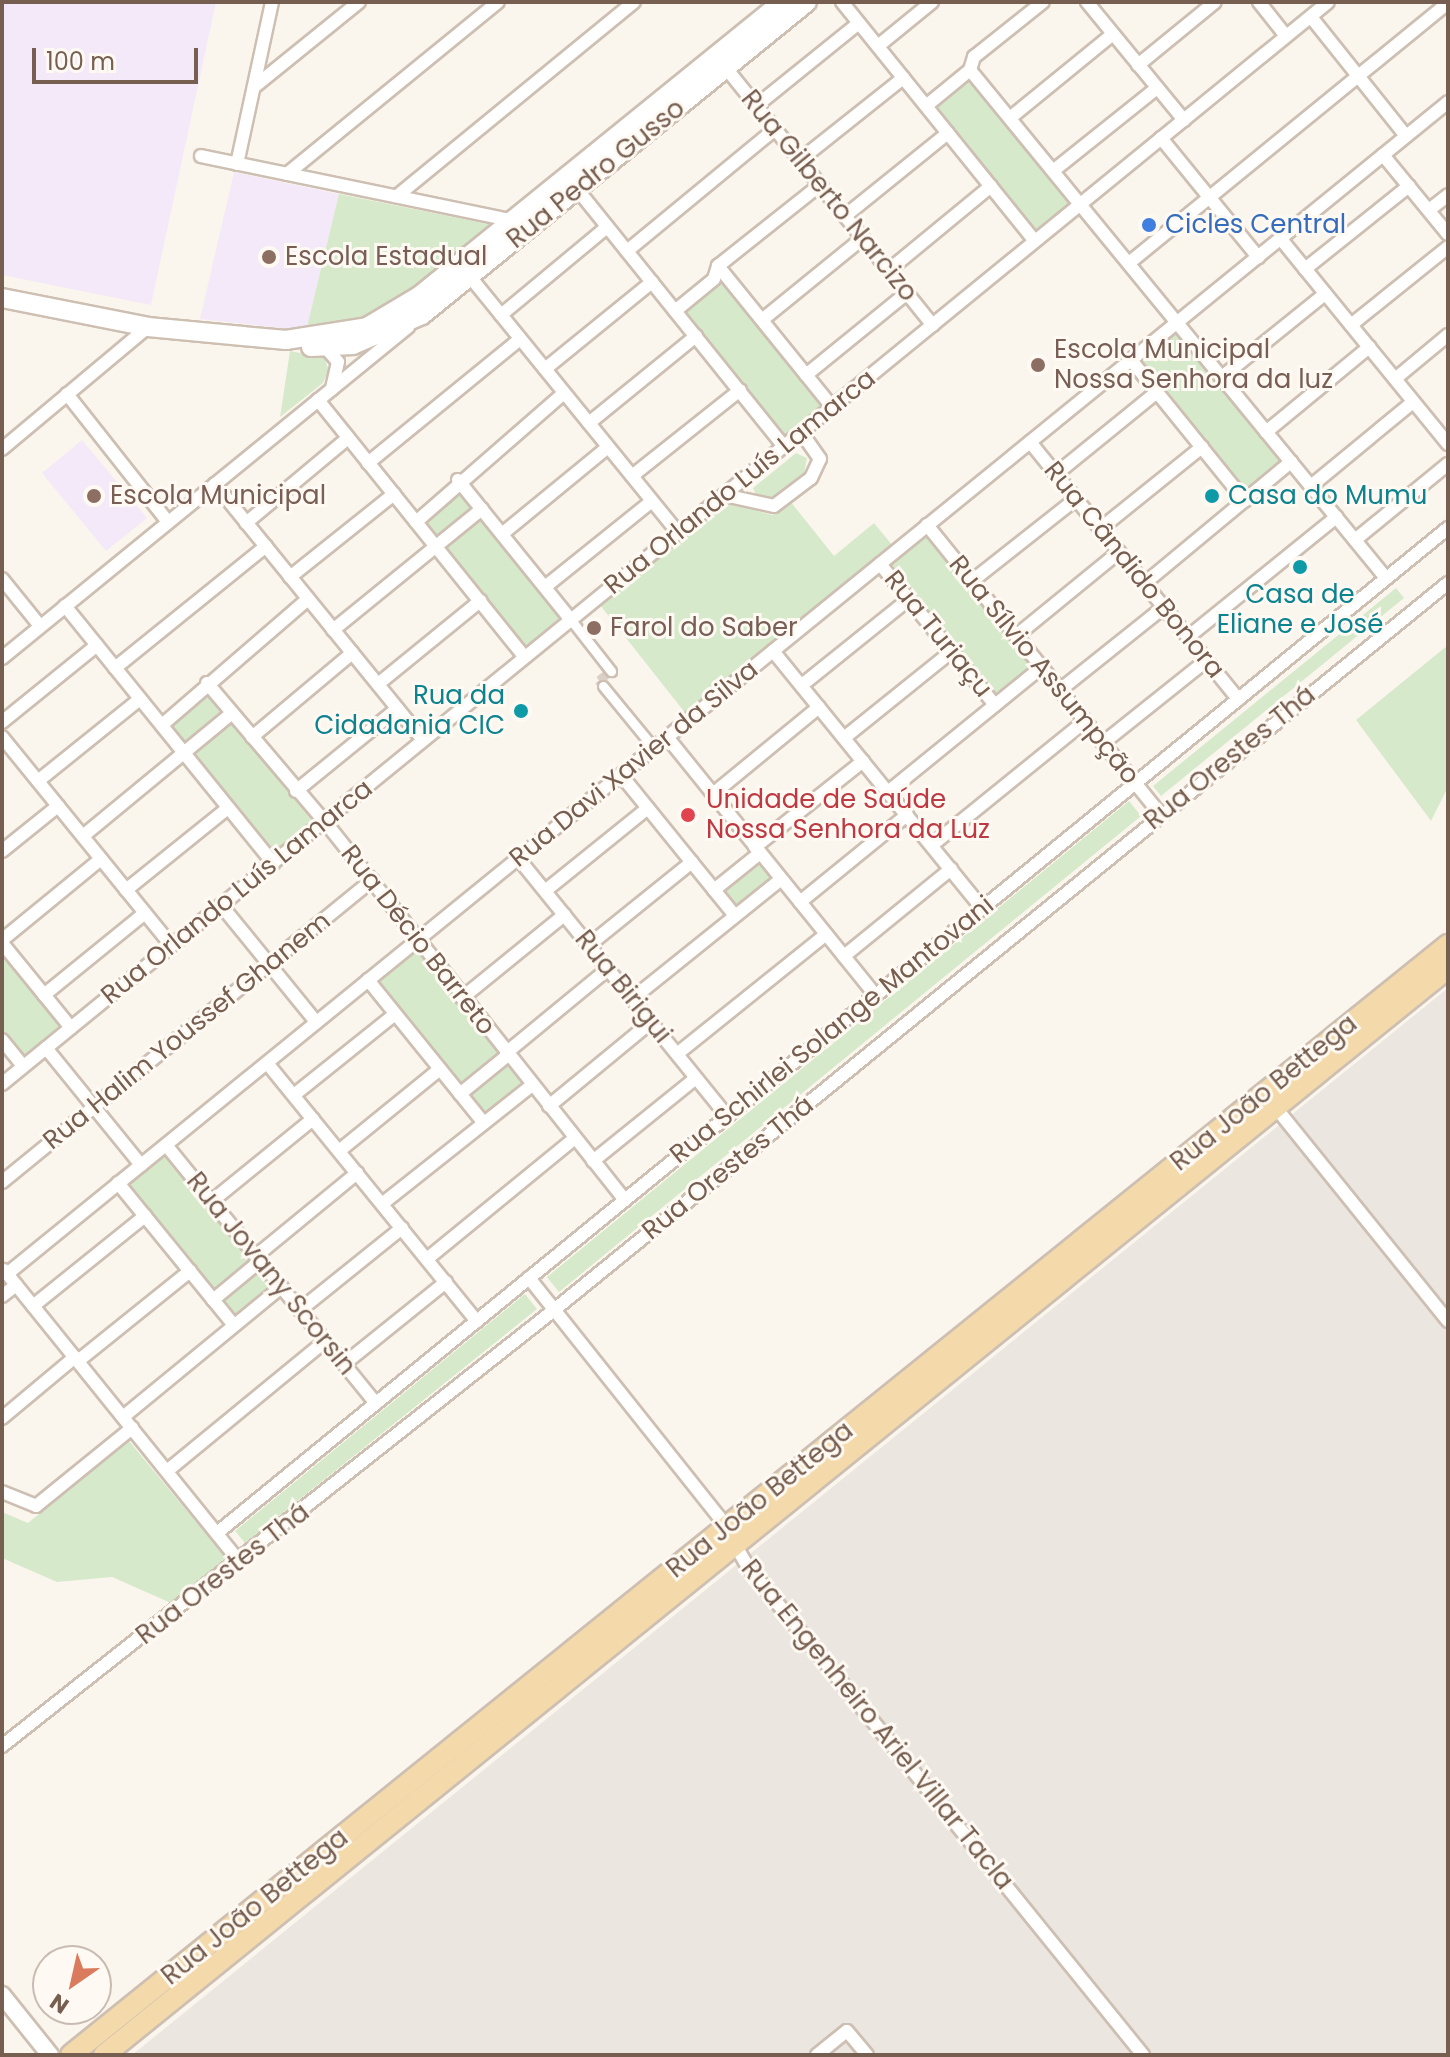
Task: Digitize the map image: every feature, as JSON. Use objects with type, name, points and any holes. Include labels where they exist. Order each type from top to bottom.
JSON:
[{"type":"main road","name":"Rua Pedro Gusso","points":[[2,298],[148,327],[286,340],[326,348],[367,341],[422,315],[465,270],[782,2]]},
{"type":"main road","name":"Rua Pedro Gusso","points":[[518,227],[577,189],[807,2]]},
{"type":"main road","name":"Rua Pedro Gusso","points":[[286,340],[344,334],[378,323],[465,270]]},
{"type":"main road","name":"Rua João Bettega","points":[[71,2055],[398,1805],[1270,1100],[1448,945]]},
{"type":"main road","name":"Rua João Bettega","points":[[1270,1100],[1448,968]]},
{"type":"main road","name":"Rua João Bettega","points":[[104,2055],[378,1820]]},
{"type":"street","points":[[237,164],[272,2]]},
{"type":"street","points":[[254,87],[359,2]]},
{"type":"street","points":[[287,174],[498,2]]},
{"type":"street","points":[[397,196],[634,2]]},
{"type":"street","points":[[842,2],[1035,241]]},
{"type":"street","points":[[878,46],[932,2]]},
{"type":"street","points":[[926,106],[970,70],[974,57],[1043,2]]},
{"type":"street","points":[[1107,2],[1091,7],[1184,120]]},
{"type":"street","points":[[1138,65],[1215,2]]},
{"type":"street","points":[[1259,2],[1286,36]]},
{"type":"street","name":"Rua Orlando Luís Lamarca","points":[[2,1084],[1328,2]]},
{"type":"street","points":[[1129,263],[1448,3]]},
{"type":"street","points":[[1311,17],[1406,136]]},
{"type":"street","points":[[756,106],[859,23]]},
{"type":"street","points":[[1010,118],[1113,34]]},
{"type":"street","name":"Rua Gilberto Narcizo","points":[[726,68],[933,325]]},
{"type":"street","points":[[970,70],[1386,578]]},
{"type":"street","points":[[800,160],[903,78]]},
{"type":"street","points":[[1053,171],[1157,88]]},
{"type":"street","name":"Rua Davi Xavier da Silva","points":[[5,1271],[166,1145],[1448,102]]},
{"type":"street","points":[[627,251],[775,129]]},
{"type":"street","points":[[845,216],[948,133]]},
{"type":"street","points":[[1161,138],[1258,257]]},
{"type":"street","points":[[1383,155],[1448,234]]},
{"type":"street","points":[[201,156],[397,196],[518,227]]},
{"type":"street","points":[[675,311],[714,279],[718,266],[820,185]]},
{"type":"street","points":[[889,270],[991,186]]},
{"type":"street","points":[[1305,269],[1409,186]]},
{"type":"street","points":[[577,189],[784,446]]},
{"type":"street","points":[[1429,210],[1448,195]]},
{"type":"street","points":[[501,315],[607,227]]},
{"type":"street","points":[[762,320],[863,238]]},
{"type":"street","points":[[1280,238],[1413,402],[1443,429],[1448,444]]},
{"type":"street","points":[[1351,325],[1448,247]]},
{"type":"street","points":[[718,266],[832,407]]},
{"type":"street","points":[[465,270],[678,533]]},
{"type":"street","points":[[545,369],[652,282]]},
{"type":"street","points":[[806,375],[907,293]]},
{"type":"street","points":[[1222,377],[1325,294]]},
{"type":"street","points":[[2,658],[422,315]]},
{"type":"street","points":[[2,449],[148,327]]},
{"type":"street","points":[[1395,379],[1448,335]]},
{"type":"street","points":[[589,423],[696,336]]},
{"type":"street","points":[[368,463],[520,339]]},
{"type":"street","points":[[1266,432],[1369,347]]},
{"type":"street","points":[[326,348],[338,362],[332,389]]},
{"type":"street","points":[[1131,360],[1245,501]]},
{"type":"street","points":[[632,476],[740,390]]},
{"type":"street","points":[[1056,474],[1157,392]]},
{"type":"street","points":[[416,522],[457,489],[458,480],[564,393]]},
{"type":"street","points":[[67,394],[168,522]]},
{"type":"street","points":[[318,400],[525,657]]},
{"type":"street","points":[[1311,486],[1413,402]]},
{"type":"street","points":[[724,495],[774,506],[811,478],[820,459],[801,432]]},
{"type":"street","points":[[246,523],[348,438]]},
{"type":"street","name":"Rua Cândido Bonora","points":[[1030,442],[1238,699]]},
{"type":"street","points":[[502,534],[608,447]]},
{"type":"street","points":[[1100,529],[1202,447]]},
{"type":"street","points":[[1145,583],[1291,462]]},
{"type":"street","points":[[1355,540],[1448,464]]},
{"type":"street","points":[[458,480],[611,671]]},
{"type":"street","points":[[215,484],[423,740]]},
{"type":"street","points":[[290,577],[394,494]]},
{"type":"street","points":[[972,581],[1076,499]]},
{"type":"street","points":[[545,587],[652,501]]},
{"type":"street","points":[[333,630],[482,509]]},
{"type":"street","points":[[1188,637],[1336,517]]},
{"type":"street","name":"Rua Sílvio Assumpção","points":[[927,525],[1161,815]]},
{"type":"street","name":"Rua Schirlei Solange Mantovani","points":[[217,1533],[1448,528]]},
{"type":"street","points":[[115,668],[266,546]]},
{"type":"street","points":[[1016,636],[1119,552]]},
{"type":"street","name":"Rua Turiaçu","points":[[880,564],[995,705]]},
{"type":"street","points":[[2,579],[40,626]]},
{"type":"street","name":"Rua Orestes Thá","points":[[2,1746],[240,1562],[554,1310],[1448,583]]},
{"type":"street","points":[[162,725],[308,599]]},
{"type":"street","points":[[802,685],[909,599]]},
{"type":"street","points":[[378,684],[480,601]]},
{"type":"street","points":[[65,606],[273,863]]},
{"type":"street","points":[[1060,690],[1164,607]]},
{"type":"street","points":[[2,722],[97,645]]},
{"type":"street","points":[[773,651],[982,908]]},
{"type":"street","points":[[844,738],[951,652]]},
{"type":"street","points":[[252,737],[352,653]]},
{"type":"street","points":[[1103,743],[1207,660]]},
{"type":"street","points":[[888,792],[1042,667]]},
{"type":"street","name":"Rua Décio Barreto","points":[[207,683],[372,880],[416,941],[625,1200]]},
{"type":"street","points":[[603,686],[654,748]]},
{"type":"street","points":[[38,781],[140,699]]},
{"type":"street","points":[[713,794],[819,707]]},
{"type":"street","points":[[296,791],[397,709]]},
{"type":"street","points":[[83,836],[232,713]]},
{"type":"street","points":[[932,845],[1085,721]]},
{"type":"street","points":[[2,737],[171,945]]},
{"type":"street","points":[[667,737],[875,995]]},
{"type":"street","points":[[2,762],[14,752]]},
{"type":"street","points":[[714,890],[863,761]]},
{"type":"street","points":[[621,775],[735,916]]},
{"type":"street","points":[[2,851],[58,806]]},
{"type":"street","points":[[126,890],[228,808]]},
{"type":"street","points":[[545,891],[648,808]]},
{"type":"street","points":[[800,902],[907,815]]},
{"type":"street","name":"Rua Birigui","points":[[518,858],[727,1116]]},
{"type":"street","points":[[71,1028],[2,942],[101,859]]},
{"type":"street","points":[[589,945],[692,862]]},
{"type":"street","points":[[844,956],[951,869]]},
{"type":"street","points":[[632,999],[781,879]]},
{"type":"street","name":"Rua Halim Youssef Ghanem","points":[[2,1182],[372,880]]},
{"type":"street","points":[[221,905],[316,1022]]},
{"type":"street","points":[[44,995],[145,913]]},
{"type":"street","points":[[462,998],[564,915]]},
{"type":"street","points":[[677,1054],[826,934]]},
{"type":"street","points":[[460,1094],[608,969]]},
{"type":"street","points":[[368,980],[483,1122]]},
{"type":"street","points":[[294,1095],[395,1014]]},
{"type":"street","points":[[549,1106],[651,1022]]},
{"type":"street","points":[[2,1040],[23,1066]]},
{"type":"street","points":[[46,1048],[141,1165]]},
{"type":"street","points":[[267,1063],[477,1321]]},
{"type":"street","points":[[339,1151],[440,1069]]},
{"type":"street","points":[[593,1161],[696,1078]]},
{"type":"street","points":[[382,1204],[532,1085]]},
{"type":"street","points":[[1270,1100],[1448,1321]]},
{"type":"street","points":[[212,1201],[313,1119]]},
{"type":"street","points":[[427,1259],[575,1138]]},
{"type":"street","name":"Rua Jovany Scorsin","points":[[166,1145],[376,1403]]},
{"type":"street","points":[[213,1300],[357,1173]]},
{"type":"street","points":[[118,1183],[234,1325]]},
{"type":"street","points":[[33,1306],[145,1216]]},
{"type":"street","points":[[300,1310],[402,1228]]},
{"type":"street","points":[[5,1271],[240,1562]]},
{"type":"street","points":[[2,1418],[190,1271]]},
{"type":"street","name":"Rua Engenheiro Ariel Villar Tacla","points":[[529,1278],[730,1537],[1143,2055]]},
{"type":"street","points":[[344,1364],[446,1282]]},
{"type":"street","points":[[2,1296],[16,1285]]},
{"type":"street","points":[[123,1417],[281,1287]]},
{"type":"street","points":[[167,1471],[325,1341]]},
{"type":"street","points":[[2,1492],[36,1506],[132,1428]]},
{"type":"street","points":[[2,1995],[50,2055]]},
{"type":"street","points":[[817,2055],[847,2031],[867,2055]]},
{"type":"shaded area","points":[[2,2],[216,2],[151,305],[2,275]]},
{"type":"shaded area","name":"Escola Estadual","points":[[234,172],[339,194],[306,331],[200,319]]},
{"type":"shaded area","name":"Escola Municipal","points":[[82,440],[147,518],[106,551],[42,473]]},
{"type":"shaded area","points":[[1448,988],[1448,2055],[132,2055]]},
{"type":"green space","points":[[969,77],[1072,202],[1035,232],[932,107]]},
{"type":"green space","points":[[339,194],[493,225],[386,309],[358,321],[306,331]]},
{"type":"green space","points":[[721,280],[824,408],[785,439],[683,311]]},
{"type":"green space","points":[[1179,330],[1286,462],[1247,493],[1140,361]]},
{"type":"green space","points":[[290,351],[324,358],[329,370],[323,383],[280,417]]},
{"type":"green space","points":[[796,453],[807,458],[804,474],[771,500],[757,497],[753,488]]},
{"type":"green space","points":[[462,491],[564,618],[525,650],[422,523]]},
{"type":"green space","points":[[790,501],[834,556],[874,523],[893,546],[686,714],[600,605],[724,502],[772,515]]},
{"type":"green space","points":[[929,535],[1035,667],[994,699],[888,567]]},
{"type":"green space","points":[[1396,588],[1404,598],[1161,796],[1153,786]]},
{"type":"green space","points":[[1448,645],[1448,787],[1431,821],[1356,720]]},
{"type":"green space","points":[[208,694],[314,823],[275,854],[170,726]]},
{"type":"green space","points":[[1129,801],[1141,816],[559,1292],[547,1277]]},
{"type":"green space","points":[[760,859],[774,877],[735,909],[721,891]]},
{"type":"green space","points":[[418,949],[524,1081],[482,1115],[376,983]]},
{"type":"green space","points":[[2,951],[64,1027],[24,1058],[2,1031]]},
{"type":"green space","points":[[165,1154],[272,1286],[235,1316],[127,1184]]},
{"type":"green space","points":[[525,1294],[537,1309],[245,1543],[235,1531]]},
{"type":"green space","points":[[129,1441],[226,1558],[171,1603],[112,1577],[57,1582],[2,1558],[2,1512],[28,1523]]},
{"type":"tunnel","points":[[603,686],[599,680],[611,671]]},
{"type":"place","name":"Cicles Central","points":[[1149,225]]},
{"type":"place","name":"Escola Estadual","points":[[269,257]]},
{"type":"place","name":"Escola Municipal Nossa Senhora da luz","points":[[1038,365]]},
{"type":"place","name":"Escola Municipal","points":[[94,496]]},
{"type":"place","name":"Casa do Mumu","points":[[1212,496]]},
{"type":"place","name":"Casa de Eliane e José","points":[[1300,567]]},
{"type":"place","name":"Farol do Saber","points":[[594,628]]},
{"type":"place","name":"Rua da Cidadania CIC","points":[[521,711]]},
{"type":"place","name":"Unidade de Saúde Nossa Senhora da Luz","points":[[688,815]]}]
